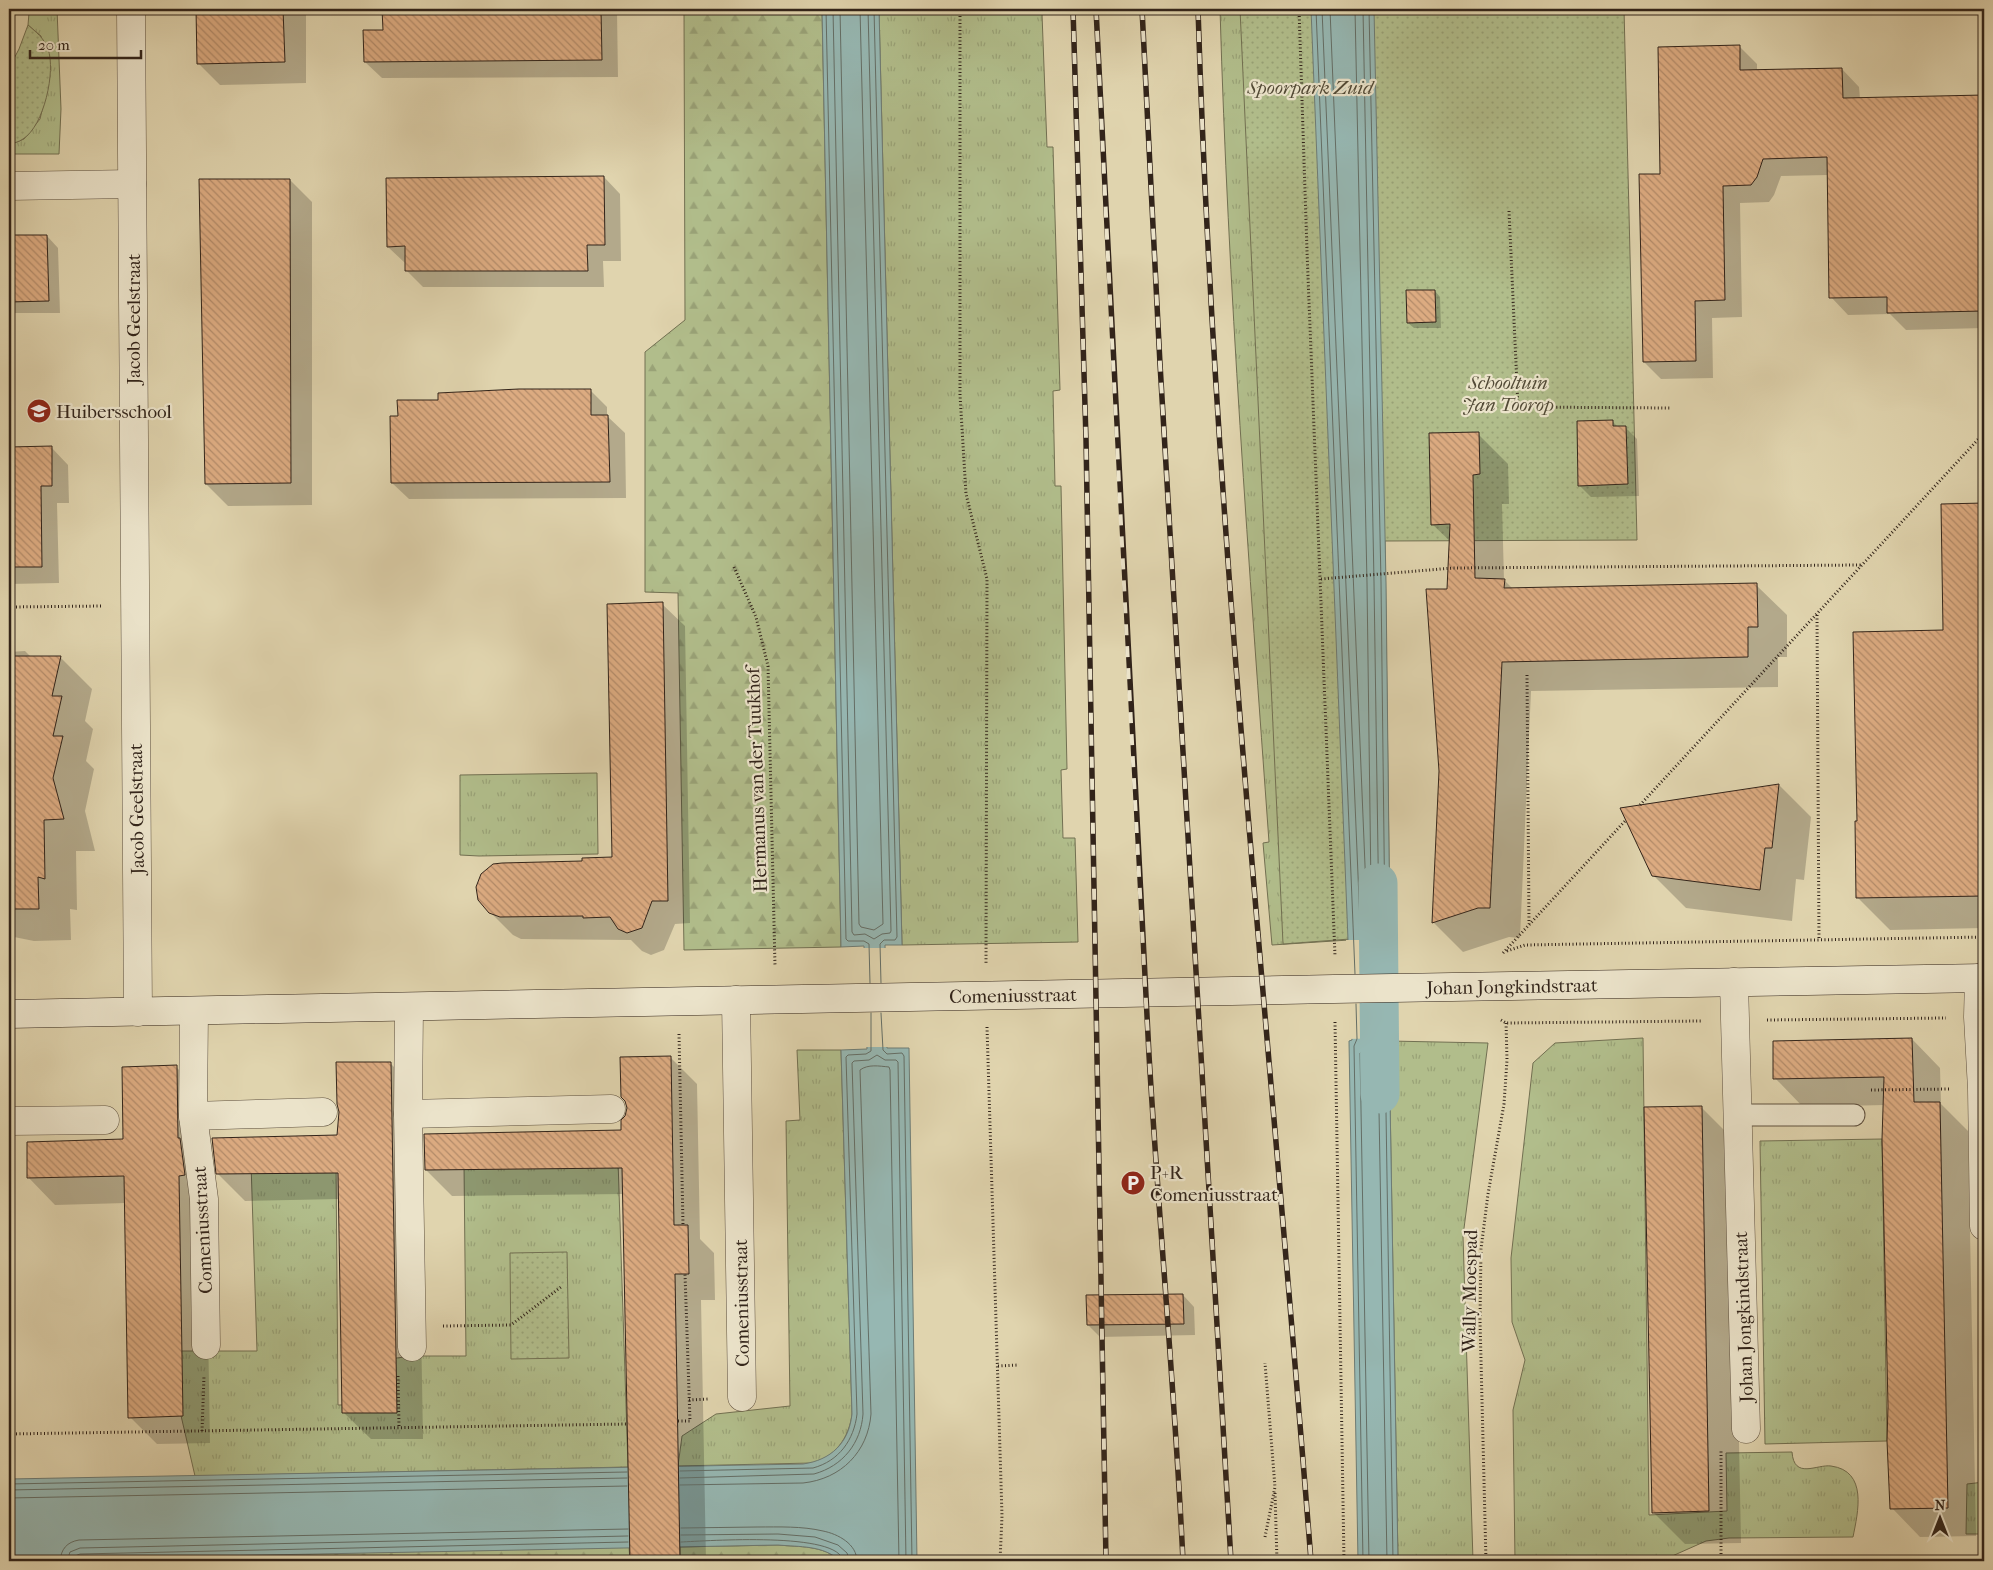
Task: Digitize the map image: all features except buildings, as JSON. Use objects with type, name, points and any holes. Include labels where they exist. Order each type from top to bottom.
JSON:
[{"type":"street","name":"Jacob Geelstraat","points":[[130,9],[138,1012]]},
{"type":"street","points":[[9,186],[132,184]]},
{"type":"street","name":"Johan Jongkindstraat","points":[[1290,990],[1982,978],[1978,1017],[1982,1089],[1984,1226]]},
{"type":"street","name":"Johan Jongkindstraat","points":[[1734,982],[1746,1429]]},
{"type":"street","name":"Comeniusstraat","points":[[9,1014],[1290,990]]},
{"type":"street","name":"Comeniusstraat","points":[[736,1000],[742,1397]]},
{"type":"street","points":[[409,1007],[408,1114],[412,1337]]},
{"type":"street","name":"Comeniusstraat","points":[[194,1011],[193,1116],[204,1199],[206,1345]]},
{"type":"street","points":[[408,1114],[611,1109]]},
{"type":"street","points":[[193,1116],[323,1112]]},
{"type":"street","points":[[9,1121],[105,1120]]},
{"type":"lane","points":[[1737,1115],[1854,1115]]},
{"type":"path","points":[[960,9],[960,395],[966,494],[987,579],[973,996],[998,1366],[1002,1516],[1000,1561]]},
{"type":"path","points":[[1299,9],[1320,579],[1339,989],[1344,1561]]},
{"type":"path","points":[[1509,211],[1518,407],[1670,408]]},
{"type":"path","points":[[1640,804],[1984,433]]},
{"type":"path","points":[[1320,579],[1453,568],[1862,565]]},
{"type":"path","name":"Hermanus van der Tuukhof","points":[[734,567],[756,617],[768,666],[775,999]]},
{"type":"path","points":[[9,607],[134,605]]},
{"type":"path","points":[[1817,614],[1819,940]]},
{"type":"path","points":[[1527,675],[1529,924]]},
{"type":"path","points":[[1626,821],[1504,952],[1525,945],[1984,937]]},
{"type":"path","points":[[678,1002],[683,1225]]},
{"type":"path","name":"Wally Moespad","points":[[1486,1561],[1480,1320],[1481,1250],[1488,1194],[1504,1104],[1507,1060],[1506,1023]]},
{"type":"path","points":[[1854,1115],[1871,1089],[1982,1089]]},
{"type":"path","points":[[678,1421],[690,1421],[685,1274]]},
{"type":"path","points":[[412,1337],[511,1326],[561,1286]]},
{"type":"path","points":[[202,1430],[206,1345]]},
{"type":"path","points":[[1265,1362],[1275,1487],[1277,1561]]},
{"type":"path","points":[[998,1366],[1019,1365]]},
{"type":"path","points":[[9,1434],[627,1424]]},
{"type":"path","points":[[1721,1561],[1720,1451],[1746,1429]]},
{"type":"path","points":[[1265,1538],[1275,1487]]},
{"type":"path","points":[[1836,1561],[1984,1558]]},
{"type":"green space","points":[[33,9],[57,9],[61,109],[59,154],[9,154],[9,145],[24,139],[40,119],[50,76],[41,36],[28,25],[29,13]]},
{"type":"green space","points":[[684,9],[822,9],[841,947],[684,950],[678,593],[645,592],[645,352],[685,320]]},
{"type":"green space","points":[[879,9],[1048,9],[1048,13],[1042,14],[1047,147],[1053,147],[1060,390],[1053,391],[1055,486],[1061,486],[1067,769],[1061,770],[1063,838],[1075,838],[1078,942],[902,945]]},
{"type":"green space","name":"Spoorpark Zuid","points":[[1220,9],[1311,9],[1349,940],[1272,945],[1263,843],[1269,842],[1247,530],[1228,217]]},
{"type":"green space","points":[[1240,9],[1624,9],[1637,540],[1385,541],[1390,936],[1283,944]]},
{"type":"green space","points":[[28,25],[42,38],[48,49],[50,59],[49,84],[37,123],[23,139],[9,145],[9,68]]},
{"type":"green space","points":[[597,773],[598,854],[460,855],[460,775]]},
{"type":"green space","points":[[1643,1038],[1649,1515],[1727,1511],[1726,1453],[1792,1452],[1797,1466],[1807,1469],[1831,1466],[1843,1469],[1851,1476],[1856,1484],[1858,1494],[1857,1516],[1853,1537],[1729,1538],[1706,1541],[1661,1561],[1515,1561],[1513,1410],[1525,1360],[1512,1322],[1511,1258],[1533,1063],[1555,1043]]},
{"type":"green space","points":[[1389,1041],[1488,1043],[1463,1236],[1473,1561],[1398,1561]]},
{"type":"green space","points":[[797,1050],[841,1050],[852,1414],[848,1431],[834,1451],[828,1456],[812,1463],[678,1466],[682,1436],[716,1414],[790,1406],[786,1121],[800,1120]]},
{"type":"green space","points":[[1882,1139],[1887,1441],[1765,1444],[1760,1141]]},
{"type":"green space","points":[[618,1160],[628,1467],[195,1476],[179,1407],[178,1351],[257,1351],[251,1163],[336,1162],[338,1405],[389,1404],[389,1359],[412,1356],[466,1356],[464,1164]]},
{"type":"green space","points":[[567,1252],[569,1358],[511,1359],[510,1253]]},
{"type":"green space","points":[[1984,1482],[1984,1534],[1966,1534],[1967,1484]]},
{"type":"green space","points":[[778,1545],[819,1549],[840,1561],[680,1561],[680,1547]]},
{"type":"green space","points":[[629,1547],[630,1561],[9,1561],[9,1560]]},
{"type":"water","points":[[822,9],[879,9],[902,945],[885,945],[887,1048],[909,1048],[917,1561],[840,1561],[819,1549],[778,1545],[9,1560],[9,1479],[803,1464],[822,1459],[843,1442],[852,1414],[841,1050],[867,1049],[864,946],[841,947]]},
{"type":"water","points":[[1311,9],[1374,9],[1386,582],[1390,936],[1366,936],[1369,1040],[1389,1041],[1398,1561],[1358,1561],[1349,1041],[1352,1040]]},
{"type":"pier","points":[[1346,940],[1369,940],[1371,1038],[1390,1038],[1347,1039],[1350,1038]]},
{"type":"pier","points":[[862,948],[887,948],[890,1047],[864,1047]]},
{"type":"waterway","points":[[1378,883],[1380,1094]]},
{"type":"railway","points":[[1073,9],[1086,439],[1106,1561]]},
{"type":"railway","points":[[1096,9],[1149,1055],[1176,1434],[1183,1561]]},
{"type":"railway","points":[[1142,9],[1160,364],[1231,1561]]},
{"type":"railway","points":[[1198,9],[1206,203],[1230,592],[1311,1561]]},
{"type":"place","name":"Huibersschool","points":[[39,411]]},
{"type":"place","name":"P+R Comeniusstraat","points":[[1133,1183]]},
{"type":"park label","name":"Schooltuin Jan Toorop","points":[[1508,393]]}]
